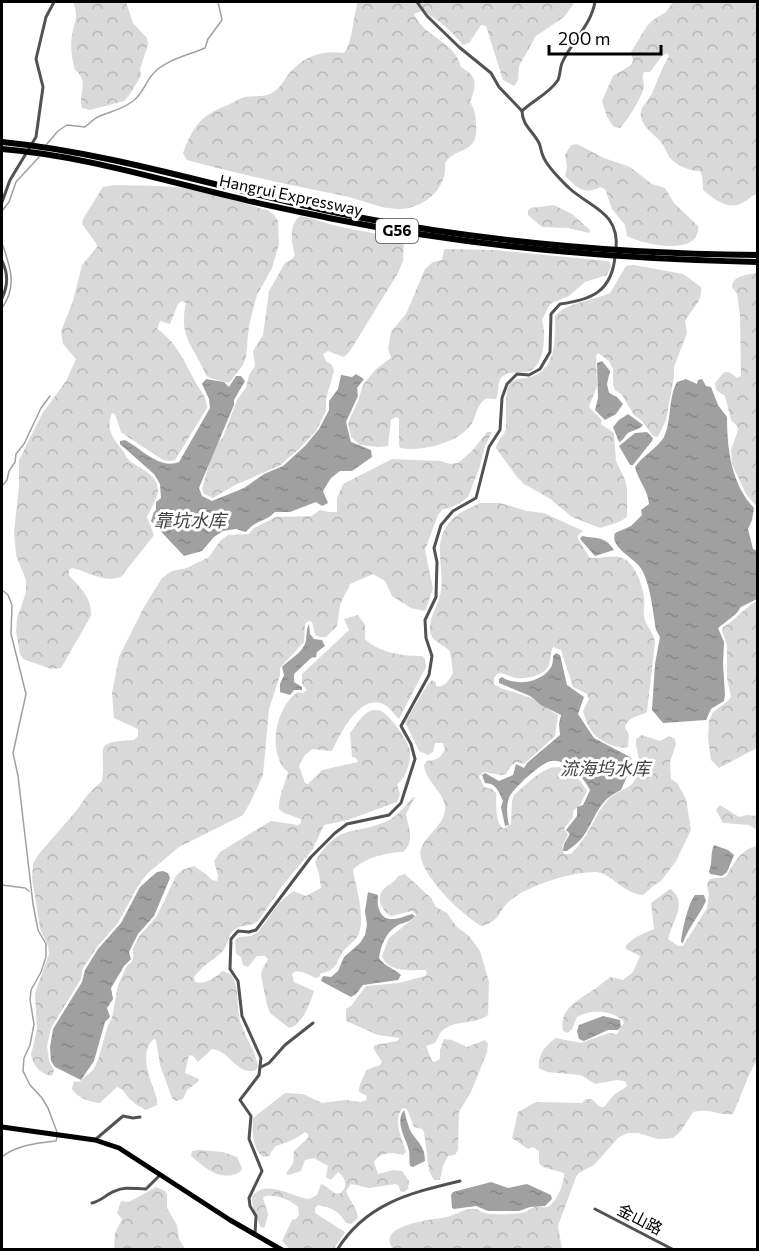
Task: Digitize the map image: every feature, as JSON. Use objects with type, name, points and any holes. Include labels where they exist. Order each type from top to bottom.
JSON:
[{"type":"highway","name":"Hangrui Expressway","points":[[2,142],[12,147]]},
{"type":"highway","name":"Hangrui Expressway","points":[[2,149],[12,147],[111,160],[351,216],[435,231],[600,250],[689,255],[758,255]]},
{"type":"highway","name":"Hangrui Expressway","points":[[44,151],[250,201],[418,235],[591,254],[758,262]]},
{"type":"main road","points":[[2,1127],[95,1140],[119,1148],[282,1250]]},
{"type":"street","points":[[2,202],[10,180],[36,137],[43,87],[36,59],[46,17],[54,2]]},
{"type":"street","points":[[255,1234],[256,1216],[250,1206],[249,1198],[262,1171],[249,1139],[251,1116],[240,1100],[259,1075],[261,1058],[242,1016],[238,981],[230,969],[231,939],[238,931],[256,930],[311,856],[335,833],[347,824],[389,815],[403,800],[415,759],[411,744],[401,726],[429,675],[432,656],[426,638],[425,620],[436,597],[437,562],[434,548],[441,525],[453,511],[476,498],[489,447],[500,430],[502,398],[507,384],[517,374],[528,375],[540,369],[550,352],[551,314],[560,304],[575,302],[603,291],[614,268],[617,236],[603,212],[570,189],[543,158],[539,142],[527,127],[522,111],[499,87],[491,73],[459,47],[427,16],[417,2]]},
{"type":"street","points":[[522,111],[559,79],[562,63],[592,14],[595,2]]},
{"type":"street","points":[[2,261],[7,275],[2,298]]},
{"type":"street","points":[[261,1067],[269,1063],[285,1045],[313,1023]]},
{"type":"street","points":[[95,1140],[123,1116],[140,1117]]},
{"type":"street","points":[[92,1203],[103,1200],[117,1190],[146,1189],[160,1175]]},
{"type":"street","points":[[337,1250],[352,1229],[374,1212],[405,1195],[460,1181]]},
{"type":"street","name":"金山路","points":[[595,1209],[674,1250]]},
{"type":"green space","points":[[73,2],[126,2],[133,23],[147,38],[148,44],[140,69],[141,76],[124,101],[90,110],[82,108],[83,83],[75,70],[72,53],[71,39],[76,15]]},
{"type":"green space","points":[[358,2],[575,2],[564,17],[536,36],[519,66],[518,80],[514,86],[503,80],[486,26],[481,25],[469,43],[463,45],[433,18],[421,11],[414,14],[426,29],[453,51],[461,67],[471,74],[475,86],[470,102],[475,113],[476,125],[474,141],[445,163],[445,172],[438,189],[432,196],[417,205],[399,209],[385,208],[345,196],[266,180],[187,160],[183,153],[191,135],[199,123],[211,113],[248,96],[272,93],[293,69],[312,56],[335,52],[344,53],[349,42]]},
{"type":"green space","points":[[673,2],[757,2],[757,193],[740,204],[725,204],[703,190],[700,171],[684,168],[673,161],[660,141],[643,122],[641,111],[652,94],[669,56],[667,53],[650,72],[644,72],[641,96],[620,128],[614,127],[607,117],[602,101],[613,76],[631,65],[633,61],[631,52],[647,26],[666,12]]},
{"type":"green space","points":[[577,144],[604,158],[630,167],[652,184],[665,188],[674,203],[698,226],[697,236],[691,242],[670,246],[646,243],[627,236],[625,225],[612,209],[605,189],[600,187],[589,191],[581,189],[565,176],[567,166],[565,155],[571,145]]},
{"type":"green space","points":[[115,185],[184,188],[269,211],[278,221],[279,244],[272,268],[257,295],[249,325],[246,357],[243,365],[229,383],[206,375],[186,334],[184,315],[186,303],[182,301],[178,304],[170,324],[160,321],[157,329],[180,353],[205,398],[207,408],[175,460],[169,461],[163,460],[121,432],[115,414],[112,413],[110,429],[114,438],[128,460],[153,477],[158,486],[157,495],[147,517],[154,535],[121,577],[109,579],[72,568],[69,570],[69,575],[90,603],[91,616],[61,668],[51,669],[23,659],[16,631],[17,619],[26,592],[26,580],[16,555],[14,532],[19,486],[19,460],[42,414],[66,381],[76,359],[63,344],[61,331],[73,301],[82,265],[97,247],[82,224],[83,219],[103,187]]},
{"type":"green space","points":[[554,205],[572,214],[590,230],[589,233],[568,228],[542,227],[528,215],[531,208]]},
{"type":"green space","points":[[300,216],[396,239],[404,243],[403,261],[350,351],[344,357],[328,351],[323,354],[334,371],[326,399],[326,411],[316,431],[279,466],[235,485],[213,498],[204,494],[202,489],[214,447],[223,437],[237,400],[246,388],[249,375],[255,366],[253,351],[263,335],[269,291],[285,263],[295,255],[292,234],[294,224]]},
{"type":"green space","points":[[444,249],[495,250],[607,261],[610,262],[611,267],[607,275],[585,282],[569,296],[550,304],[542,320],[544,341],[538,363],[529,371],[502,377],[496,399],[484,400],[472,423],[457,437],[438,445],[418,449],[400,448],[399,419],[396,417],[391,420],[388,446],[360,445],[351,437],[348,423],[363,385],[376,369],[391,358],[388,349],[391,332],[406,314],[425,269],[433,262],[442,260]]},
{"type":"green space","points":[[634,265],[683,274],[701,287],[701,292],[699,301],[685,321],[687,333],[674,367],[666,420],[658,437],[653,436],[642,421],[634,415],[622,395],[615,390],[613,369],[609,361],[598,353],[596,356],[597,386],[589,407],[602,420],[601,424],[614,433],[616,461],[627,489],[627,517],[600,528],[572,517],[549,498],[524,484],[496,448],[506,428],[507,389],[515,380],[536,375],[549,363],[554,346],[555,317],[565,308],[610,293],[626,266]]},
{"type":"green space","points":[[758,273],[757,507],[746,494],[732,464],[731,450],[738,430],[731,420],[725,396],[716,390],[715,383],[724,372],[729,372],[737,378],[741,376],[740,316],[737,294],[732,287],[738,278]]},
{"type":"green space","points":[[487,432],[492,432],[468,497],[459,504],[442,510],[425,550],[433,589],[425,611],[411,608],[392,596],[385,581],[373,574],[350,584],[340,605],[337,626],[326,637],[315,635],[312,622],[305,624],[304,642],[280,668],[280,675],[269,709],[263,775],[243,815],[179,847],[148,873],[139,884],[118,923],[97,947],[83,968],[81,979],[51,1028],[47,1046],[49,1061],[54,1070],[52,1076],[41,1071],[31,1055],[37,1030],[35,993],[49,954],[40,928],[32,878],[33,864],[88,794],[102,781],[103,748],[111,742],[134,740],[138,736],[138,729],[114,718],[112,693],[119,657],[144,607],[162,578],[172,571],[187,568],[209,557],[220,541],[228,535],[249,534],[254,528],[276,517],[312,516],[320,510],[337,512],[337,498],[343,484],[392,459],[458,463],[472,451]]},
{"type":"green space","points":[[480,503],[500,503],[527,511],[544,513],[583,531],[578,535],[578,539],[590,558],[614,556],[622,558],[631,565],[640,581],[645,619],[655,642],[647,712],[630,719],[626,724],[625,728],[629,734],[628,747],[609,744],[593,733],[583,711],[589,699],[587,694],[573,687],[561,650],[553,647],[548,667],[542,673],[520,678],[497,674],[494,684],[531,698],[558,715],[555,736],[524,764],[517,762],[512,765],[506,774],[484,772],[479,776],[484,787],[496,793],[497,817],[504,829],[511,824],[514,795],[533,778],[551,768],[560,767],[578,778],[587,791],[564,829],[568,835],[562,846],[564,854],[571,854],[608,800],[631,785],[636,777],[640,763],[636,739],[642,735],[660,741],[669,736],[675,739],[676,744],[670,762],[671,779],[677,783],[686,799],[691,830],[676,861],[662,880],[643,895],[629,891],[601,873],[574,874],[540,884],[520,894],[507,903],[497,918],[482,926],[463,913],[442,892],[425,868],[421,858],[421,849],[441,821],[445,804],[428,777],[424,765],[427,761],[442,755],[445,749],[443,743],[435,743],[433,752],[428,755],[419,751],[405,722],[428,684],[432,680],[436,682],[436,686],[442,686],[453,673],[450,651],[433,639],[430,632],[441,588],[440,544],[446,527],[453,519],[461,512]]},
{"type":"green space","points":[[757,601],[757,748],[719,768],[711,760],[708,739],[709,721],[713,712],[731,696],[727,678],[727,645],[722,631],[723,627]]},
{"type":"green space","points":[[358,615],[365,625],[365,639],[371,644],[392,653],[422,656],[426,667],[399,719],[385,705],[376,702],[368,704],[352,716],[332,751],[312,749],[305,755],[299,766],[305,783],[308,784],[322,770],[358,762],[352,757],[350,733],[365,714],[376,710],[385,714],[403,736],[409,748],[410,762],[397,785],[400,794],[397,802],[348,820],[324,825],[313,849],[283,885],[258,921],[234,930],[222,952],[194,977],[195,982],[202,983],[222,971],[231,974],[236,985],[240,1021],[257,1060],[256,1070],[249,1071],[238,1066],[218,1050],[212,1049],[198,1062],[189,1055],[185,1073],[199,1081],[187,1090],[183,1099],[176,1101],[172,1098],[160,1065],[154,1039],[149,1045],[146,1060],[157,1105],[146,1110],[117,1087],[100,1103],[80,1097],[72,1089],[74,1081],[79,1082],[93,1070],[98,1060],[112,1018],[118,985],[127,966],[133,960],[133,948],[140,935],[157,916],[176,876],[182,870],[194,866],[212,880],[217,881],[214,861],[220,852],[271,821],[298,825],[301,823],[301,819],[279,809],[288,772],[281,764],[277,754],[276,730],[279,719],[290,698],[298,692],[303,693],[307,690],[302,684],[302,674],[349,630],[344,619]]},
{"type":"green space","points":[[415,797],[406,814],[410,838],[403,852],[369,859],[353,870],[361,914],[360,931],[357,937],[344,950],[334,967],[321,973],[319,977],[315,978],[296,971],[292,974],[294,982],[314,991],[301,1019],[289,1028],[270,1013],[267,1005],[261,976],[268,959],[265,956],[257,956],[248,967],[243,965],[241,957],[236,954],[235,941],[239,937],[251,936],[258,932],[280,902],[293,891],[306,896],[321,888],[315,862],[331,841],[346,833],[389,820]]},
{"type":"green space","points":[[720,805],[739,817],[757,816],[757,830],[749,825],[723,823],[716,810]]},
{"type":"green space","points":[[757,846],[757,1060],[733,1114],[693,1112],[681,1131],[673,1138],[658,1139],[638,1133],[628,1133],[619,1137],[594,1165],[576,1177],[558,1226],[562,1249],[393,1249],[390,1241],[392,1234],[408,1225],[449,1216],[468,1209],[476,1209],[488,1214],[515,1214],[552,1204],[560,1191],[564,1173],[543,1167],[539,1163],[539,1151],[533,1147],[528,1149],[512,1138],[518,1112],[536,1102],[582,1103],[586,1099],[592,1099],[602,1107],[627,1086],[625,1081],[595,1084],[581,1075],[547,1072],[539,1068],[539,1059],[543,1051],[556,1038],[581,1043],[609,1033],[617,1034],[624,1022],[614,1015],[602,1012],[583,1014],[577,1017],[568,1033],[563,1031],[564,1015],[574,1004],[611,977],[623,980],[633,972],[640,956],[626,949],[626,945],[636,937],[654,929],[651,903],[670,889],[676,894],[678,912],[668,939],[678,946],[683,946],[707,908],[709,895],[707,883],[710,879],[726,877],[742,853]]},
{"type":"green space","points":[[405,874],[431,898],[436,907],[447,913],[456,926],[469,936],[480,951],[489,982],[488,1015],[447,1027],[435,1043],[426,1046],[434,1062],[440,1059],[444,1039],[467,1047],[485,1040],[488,1044],[471,1092],[459,1112],[458,1150],[455,1155],[448,1156],[440,1180],[434,1180],[429,1171],[424,1132],[414,1127],[407,1109],[403,1108],[398,1123],[406,1152],[403,1155],[391,1153],[383,1155],[374,1162],[378,1174],[394,1170],[402,1171],[409,1181],[408,1189],[404,1192],[400,1191],[396,1184],[369,1188],[351,1184],[346,1191],[358,1218],[351,1224],[346,1223],[338,1213],[331,1209],[318,1205],[315,1208],[315,1213],[345,1232],[334,1249],[289,1249],[282,1241],[292,1220],[299,1215],[298,1207],[283,1198],[265,1196],[263,1198],[268,1214],[263,1228],[254,1211],[253,1195],[259,1190],[273,1189],[309,1199],[317,1195],[321,1184],[336,1194],[341,1193],[345,1188],[345,1182],[338,1172],[331,1180],[326,1177],[328,1166],[314,1158],[305,1160],[301,1171],[286,1174],[293,1163],[294,1151],[308,1138],[308,1134],[305,1132],[276,1146],[270,1156],[263,1157],[255,1144],[253,1118],[285,1093],[303,1094],[322,1103],[366,1100],[367,1096],[359,1092],[360,1084],[366,1070],[382,1062],[373,1048],[375,1045],[397,1041],[400,1038],[378,1035],[346,1021],[346,1009],[351,1006],[366,986],[399,983],[425,976],[427,973],[426,970],[395,968],[389,965],[382,956],[389,938],[416,914],[412,911],[391,916],[380,901],[383,890],[398,876]]},
{"type":"green space","points":[[192,1151],[223,1152],[237,1157],[241,1171],[228,1176],[214,1173],[191,1156]]},
{"type":"green space","points":[[156,1187],[167,1194],[167,1208],[177,1225],[179,1239],[185,1249],[114,1250],[115,1233],[122,1219],[117,1213],[121,1201],[129,1202]]},
{"type":"water","points":[[602,361],[610,371],[607,384],[609,393],[623,404],[616,414],[605,420],[595,410],[598,398],[597,363]]},
{"type":"water","name":"靠坑水库","points":[[356,374],[364,379],[357,388],[358,396],[346,422],[351,442],[371,450],[372,457],[352,471],[340,471],[331,478],[323,491],[328,503],[322,506],[316,502],[290,512],[275,512],[246,532],[236,529],[223,531],[214,537],[202,551],[184,556],[151,521],[156,510],[156,502],[161,498],[160,484],[154,474],[120,444],[120,441],[125,440],[157,461],[172,464],[179,462],[210,408],[209,399],[202,384],[206,379],[224,382],[229,387],[236,376],[241,376],[245,381],[234,400],[234,405],[199,488],[202,496],[212,501],[244,488],[264,474],[283,466],[305,446],[319,429],[329,410],[329,401],[338,389],[341,375],[352,377]]},
{"type":"water","points":[[686,379],[697,384],[698,380],[702,379],[706,386],[711,387],[718,405],[727,417],[729,453],[735,477],[754,508],[748,529],[753,549],[757,551],[757,599],[741,607],[718,628],[724,642],[724,701],[711,709],[706,720],[663,723],[652,710],[655,664],[660,637],[656,630],[646,579],[643,571],[618,547],[614,538],[615,533],[631,526],[642,515],[641,510],[649,504],[635,467],[664,437],[674,388],[677,382]]},
{"type":"water","points":[[628,414],[643,425],[628,433],[619,442],[613,427]]},
{"type":"water","points":[[647,432],[653,438],[652,441],[633,465],[630,465],[619,446],[635,433]]},
{"type":"water","points":[[582,536],[604,540],[614,550],[595,556],[580,539]]},
{"type":"water","points":[[309,624],[310,634],[314,639],[322,640],[325,646],[317,652],[316,657],[311,658],[294,674],[294,682],[302,687],[302,690],[294,690],[290,695],[280,692],[280,684],[284,675],[282,667],[303,648]]},
{"type":"water","name":"流海坞水库","points":[[556,653],[560,655],[567,685],[584,697],[578,714],[594,738],[630,757],[633,763],[621,790],[601,805],[582,838],[567,851],[563,851],[570,834],[566,830],[577,816],[577,807],[583,805],[590,790],[574,770],[563,763],[551,761],[535,771],[511,794],[507,805],[509,825],[505,826],[501,807],[502,798],[494,786],[485,783],[482,775],[485,773],[499,781],[513,775],[516,764],[524,768],[560,735],[561,715],[541,705],[530,696],[499,683],[502,677],[513,682],[527,682],[539,678],[550,668]]},
{"type":"water","points":[[714,845],[734,855],[727,872],[722,876],[710,874],[709,871]]},
{"type":"water","points":[[157,872],[168,873],[170,878],[154,916],[138,934],[129,952],[131,959],[111,988],[113,999],[107,1008],[110,1017],[105,1022],[94,1061],[81,1080],[55,1067],[51,1061],[50,1047],[53,1029],[82,982],[85,970],[98,949],[121,923],[140,887]]},
{"type":"water","points":[[368,892],[378,895],[378,908],[385,917],[394,919],[412,914],[415,916],[390,931],[381,948],[379,958],[401,975],[398,980],[363,985],[351,997],[321,981],[323,976],[331,977],[338,971],[344,957],[360,943],[365,935]]},
{"type":"water","points":[[695,895],[704,895],[706,901],[683,943],[681,942],[686,918]]},
{"type":"water","points":[[603,1016],[620,1020],[621,1027],[584,1041],[579,1039],[577,1031],[579,1025]]},
{"type":"water","points":[[404,1110],[410,1130],[425,1155],[425,1161],[413,1167],[410,1166],[409,1151],[400,1120]]},
{"type":"water","points":[[491,1182],[508,1188],[527,1184],[551,1195],[552,1199],[545,1206],[530,1207],[519,1211],[488,1211],[476,1206],[452,1208],[451,1195],[453,1192]]},
{"type":"waterway","points":[[46,145],[58,131],[67,125],[85,127],[98,117],[129,104],[163,65],[205,48],[208,39],[222,20],[218,2]]},
{"type":"waterway","points":[[2,211],[9,202],[16,182],[39,157]]},
{"type":"waterway","points":[[2,243],[11,276],[10,292],[2,308]]},
{"type":"waterway","points":[[2,486],[15,462],[16,454],[24,444],[41,408],[50,396]]},
{"type":"waterway","points":[[2,590],[8,595],[12,605],[11,634],[26,694],[13,753],[18,776],[33,904],[38,930],[46,944],[46,957],[31,990],[30,1000],[34,1024],[30,1045],[24,1058],[23,1071],[30,1085],[48,1108],[57,1132]]},
{"type":"waterway","points":[[2,885],[25,888],[29,891]]},
{"type":"waterway","points":[[2,1157],[20,1147],[56,1141],[57,1137]]}]
